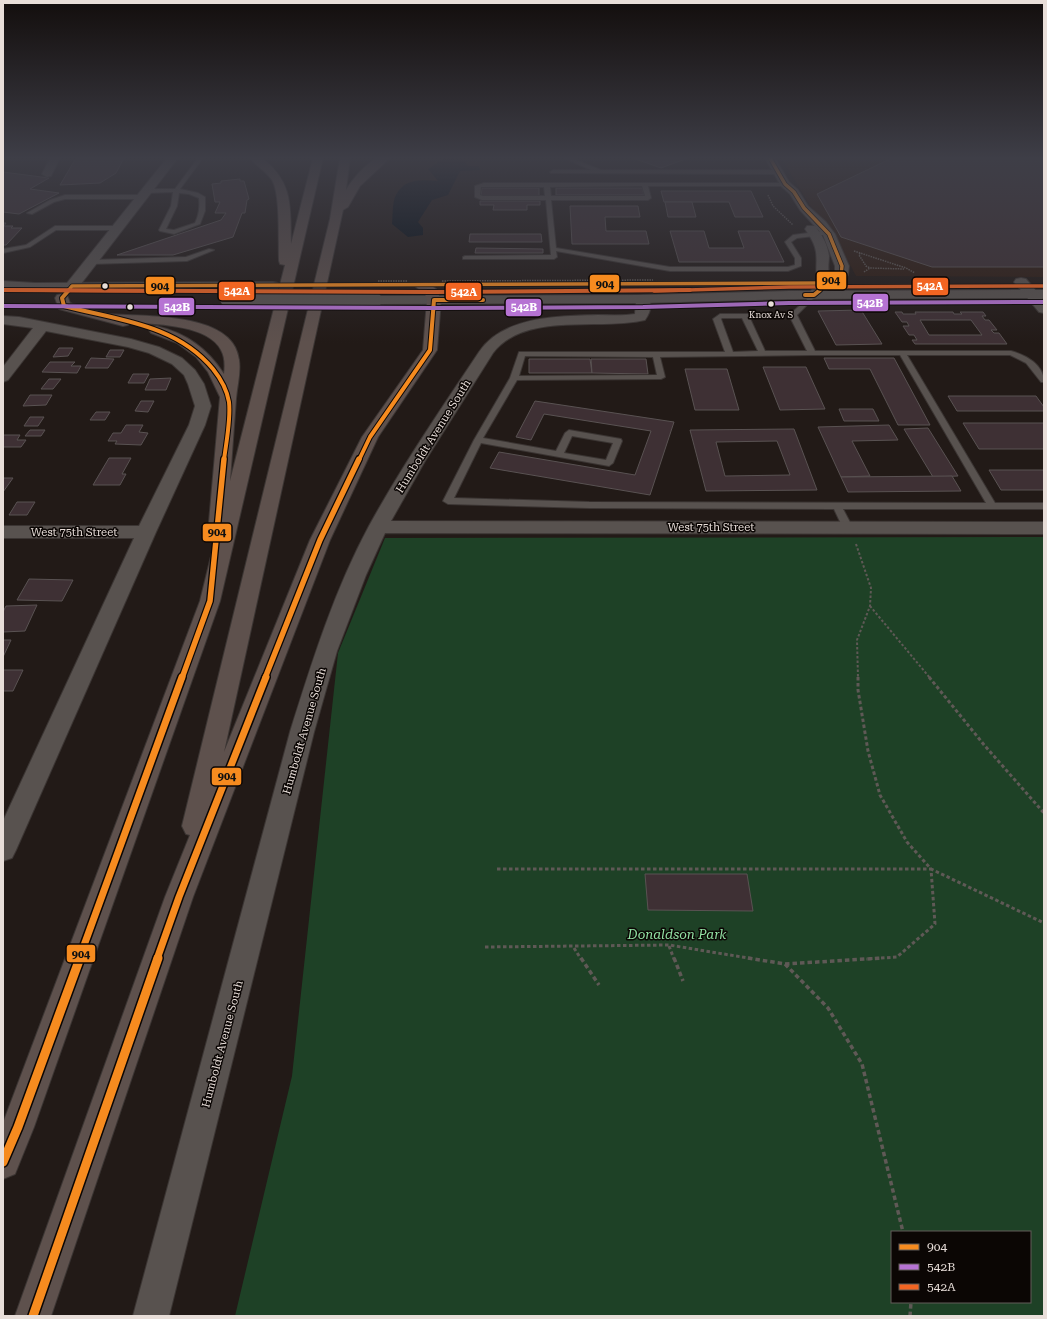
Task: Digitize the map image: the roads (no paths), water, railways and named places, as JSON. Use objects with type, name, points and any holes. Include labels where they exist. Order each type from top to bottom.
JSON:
[{"type":"highway","points":[[283,220],[286,287]]},
{"type":"highway","points":[[3,1162],[20,1120],[210,601],[303,220]]},
{"type":"highway","points":[[179,897],[336,220]]},
{"type":"highway","points":[[33,1316],[179,897],[320,540],[370,437],[430,350],[432,289]]},
{"type":"highway","points":[[62,298],[64,306],[166,333],[184,340],[208,360],[218,374],[228,397]]},
{"type":"highway","points":[[108,318],[176,322],[198,328],[225,342],[231,353],[233,365],[228,397],[210,601]]},
{"type":"street","points":[[62,298],[125,220]]},
{"type":"street","points":[[799,220],[822,252],[821,274],[827,283]]},
{"type":"street","points":[[814,295],[827,283],[841,275],[842,266],[828,233],[816,220]]},
{"type":"street","points":[[1021,282],[1038,294],[1044,309]]},
{"type":"street","points":[[3,285],[229,292],[374,300],[432,289],[827,283],[1044,282]]},
{"type":"street","points":[[9,298],[62,298],[229,292],[375,284],[432,289],[643,299],[814,295],[1038,294]]},
{"type":"street","name":"Humboldt Avenue South","points":[[151,1316],[302,732],[326,651],[356,575],[378,526],[416,461],[486,352],[495,342],[513,332],[537,325],[631,320],[640,317],[643,313],[643,299]]},
{"type":"street","points":[[3,320],[131,343],[154,350],[177,361],[190,373],[196,384],[203,406],[201,415],[146,532],[3,850]]},
{"type":"street","points":[[3,377],[42,326]]},
{"type":"street","name":"West 75th Street","points":[[378,526],[1044,528]]},
{"type":"street","name":"West 75th Street","points":[[3,532],[146,532]]},
{"type":"lane","points":[[167,220],[162,230],[165,232],[174,232],[197,224],[199,220]]},
{"type":"lane","points":[[465,258],[554,257],[550,220]]},
{"type":"lane","points":[[3,252],[28,246],[55,228],[118,228]]},
{"type":"lane","points":[[553,249],[670,270],[788,269],[798,266],[798,258],[788,242],[795,236],[828,233]]},
{"type":"lane","points":[[91,262],[187,259],[211,250]]},
{"type":"lane","points":[[812,353],[793,314],[814,295]]},
{"type":"lane","points":[[730,354],[718,317],[745,316],[762,353]]},
{"type":"lane","points":[[902,353],[992,506]]},
{"type":"lane","points":[[1044,380],[1029,361],[1011,353],[522,354],[514,378],[478,440],[448,501],[589,505],[1044,506]]},
{"type":"lane","points":[[514,378],[661,377],[656,354]]},
{"type":"lane","points":[[478,440],[609,463],[618,441],[569,433],[559,454]]},
{"type":"lane","points":[[838,506],[848,528]]},
{"type":"place","name":"Knox Av S","points":[[771,304]]},
{"type":"park label","name":"Donaldson Park","points":[[677,934]]}]
